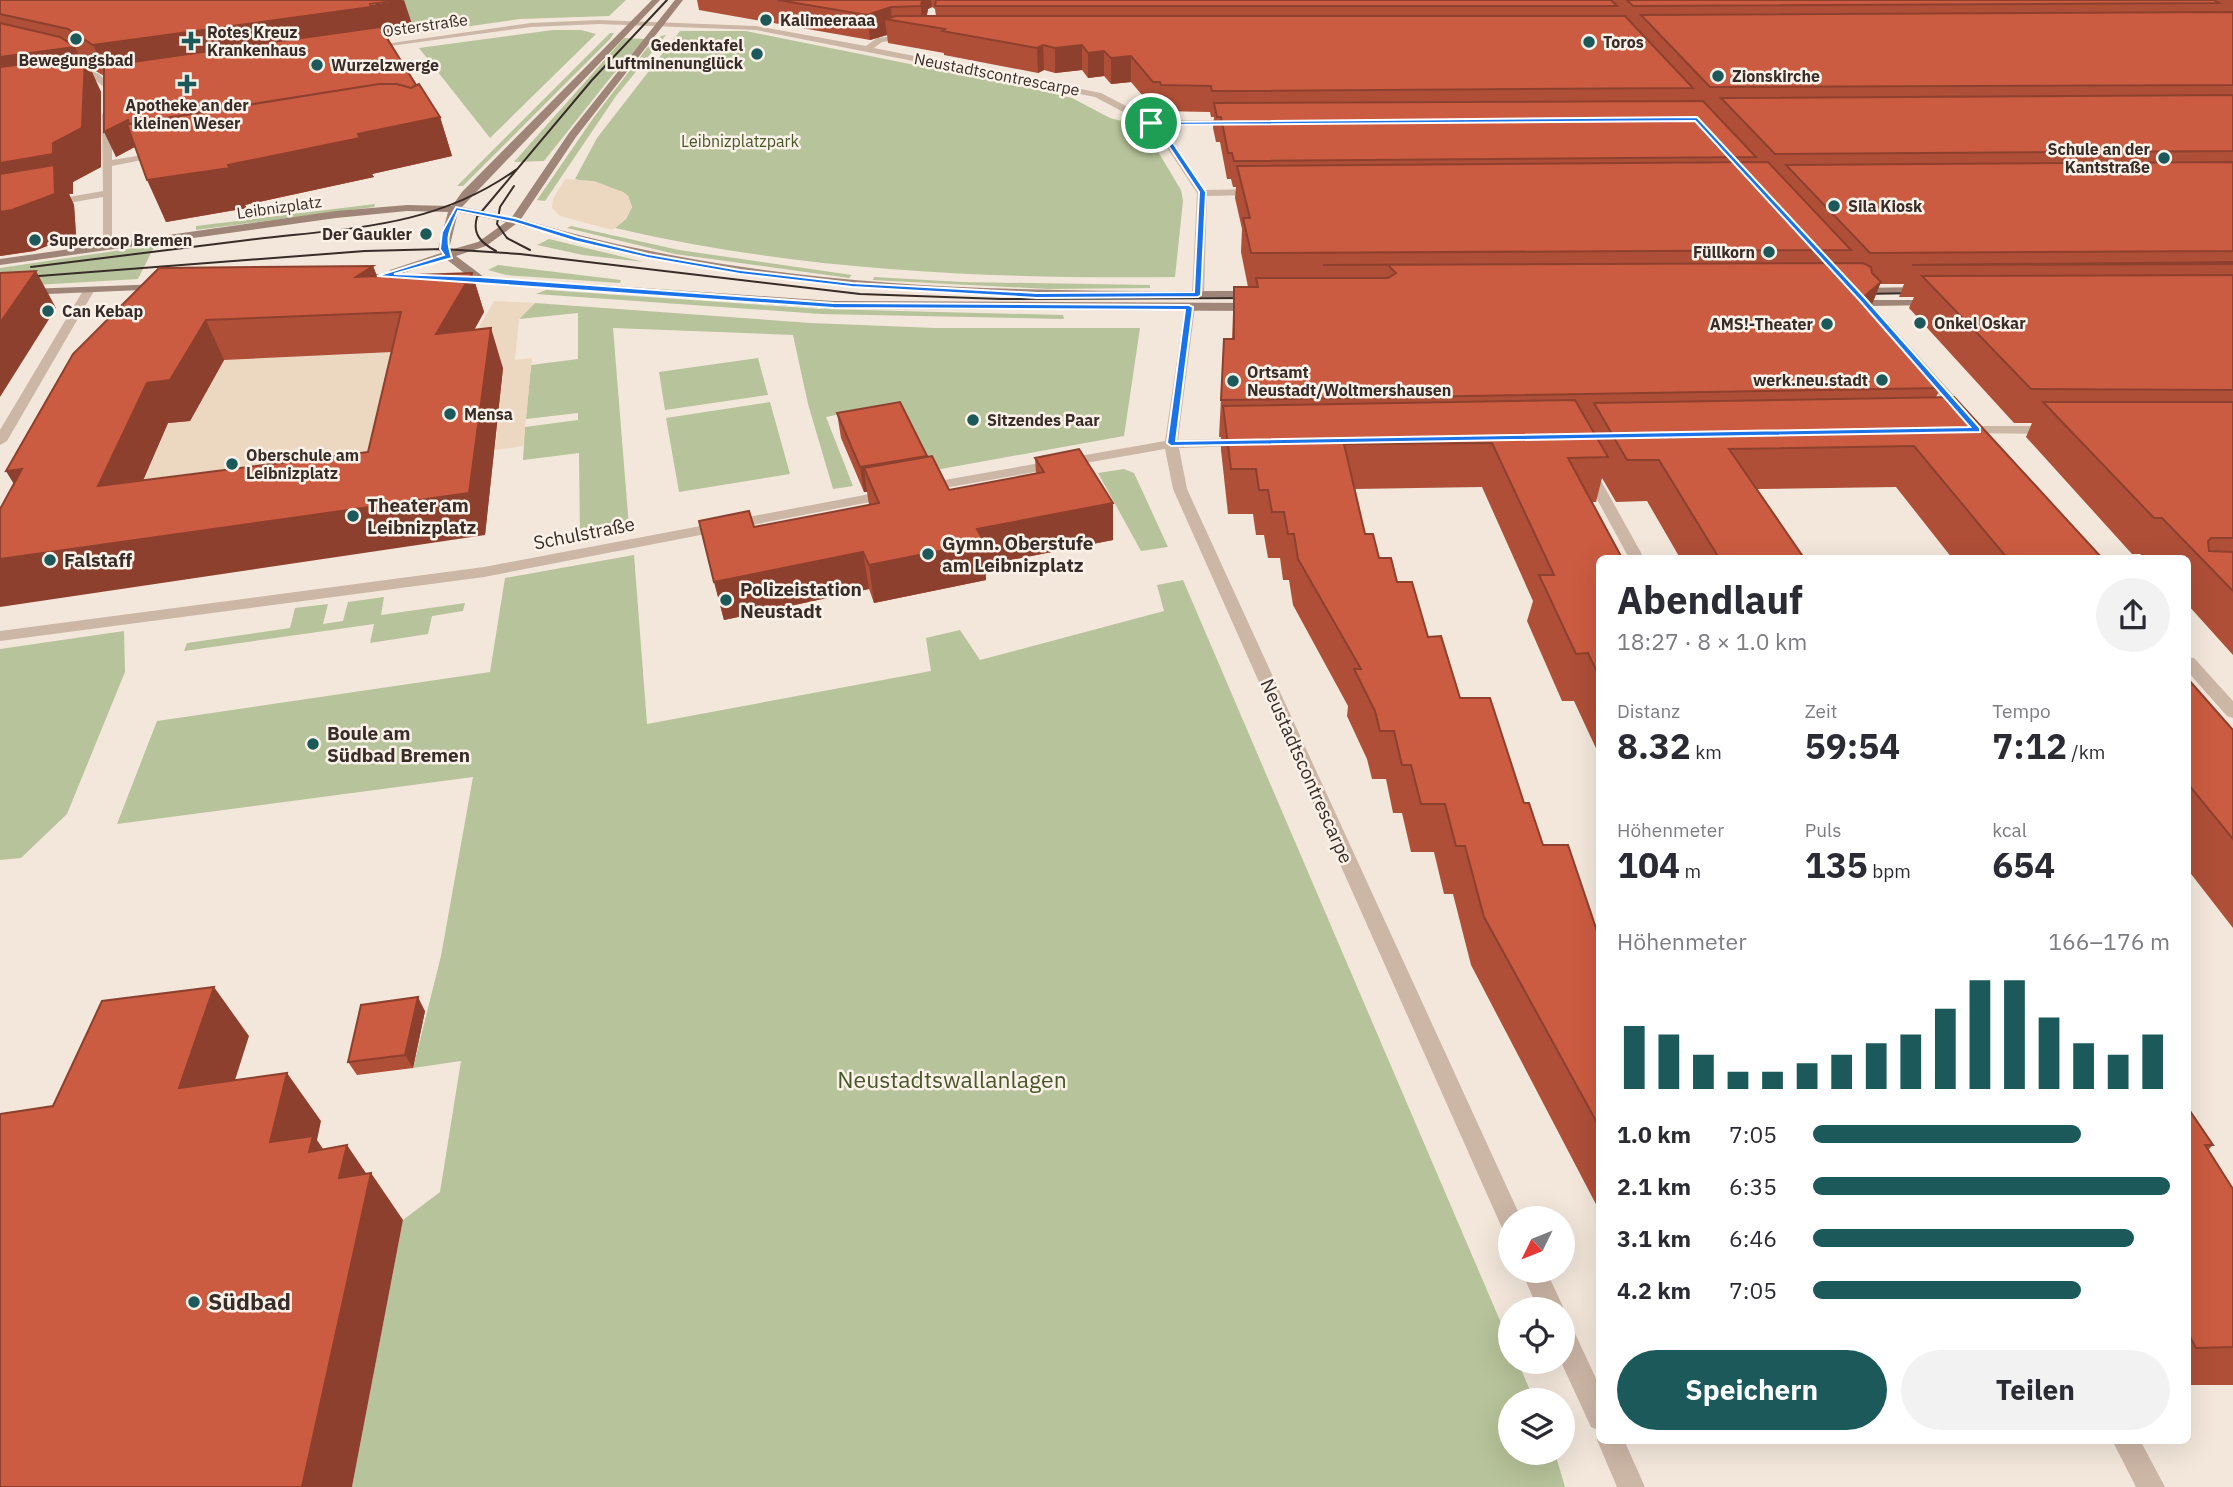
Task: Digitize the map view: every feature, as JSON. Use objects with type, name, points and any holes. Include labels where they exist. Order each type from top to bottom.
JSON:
[{"type":"main road","points":[[480,279],[443,249],[445,232],[456,209],[656,0]]},
{"type":"main road","points":[[380,276],[482,244],[515,220],[572,135],[680,0]]},
{"type":"main road","name":"Leibnizplatz","points":[[0,262],[394,209],[456,209],[515,220],[576,239],[648,256],[740,272],[852,285],[1193,301]]},
{"type":"main road","points":[[348,277],[480,279],[833,305],[1275,301]]},
{"type":"main road","points":[[0,293],[174,286]]},
{"type":"main road","points":[[1852,293],[1934,290]]},
{"type":"main road","points":[[1852,293],[1946,302]]},
{"type":"street","name":"Osterstraße","points":[[356,49],[521,26],[649,24]]},
{"type":"street","name":"Neustadtscontrescarpe","points":[[649,24],[755,28],[1071,88],[1098,95],[1151,123],[1164,135],[1202,192],[1193,301],[1171,443],[1180,489],[1504,1206]]},
{"type":"street","points":[[814,38],[844,34]]},
{"type":"street","points":[[871,35],[919,36]]},
{"type":"street","points":[[868,49],[880,40],[898,36]]},
{"type":"street","points":[[68,65],[96,76],[108,86]]},
{"type":"street","points":[[94,88],[121,84]]},
{"type":"street","points":[[108,86],[108,246]]},
{"type":"street","points":[[1151,123],[1240,122]]},
{"type":"street","points":[[106,164],[171,153]]},
{"type":"street","points":[[1202,192],[1272,192]]},
{"type":"street","points":[[0,212],[107,193]]},
{"type":"street","points":[[0,441],[88,291]]},
{"type":"street","points":[[1852,293],[1995,450]]},
{"type":"street","points":[[1944,430],[2071,430]]},
{"type":"street","name":"Schulstraße","points":[[0,636],[506,569],[808,509],[1171,443],[1254,442]]},
{"type":"street","points":[[1583,461],[1635,555]]},
{"type":"street","points":[[2191,665],[2233,712]]},
{"type":"street","points":[[1575,1363],[1596,1409]]},
{"type":"street","points":[[1612,1444],[1631,1487]]},
{"type":"street","points":[[2127,1444],[2151,1487]]},
{"type":"green space","points":[[393,0],[626,0],[609,16],[520,19],[415,34]]},
{"type":"green space","points":[[553,30],[581,30],[596,34],[490,138],[419,48]]},
{"type":"green space","name":"Leibnizplatzpark","points":[[680,31],[746,31],[1029,88],[1072,98],[1110,118],[1134,124],[1151,140],[1181,190],[1183,201],[1175,277],[963,274],[823,263],[684,243],[615,228],[626,219],[632,207],[628,196],[623,192],[575,179],[597,138]]},
{"type":"green space","points":[[610,33],[614,33],[610,39],[463,186],[457,186]]},
{"type":"green space","points":[[666,35],[616,96],[545,201],[537,200],[594,117],[647,48]]},
{"type":"green space","points":[[624,38],[645,39],[544,161],[514,162]]},
{"type":"green space","points":[[375,204],[374,207],[196,230],[196,226]]},
{"type":"green space","points":[[571,226],[679,250],[852,275],[849,278],[675,254],[567,228]]},
{"type":"green space","points":[[549,239],[644,262],[583,255],[537,245]]},
{"type":"green space","points":[[155,245],[138,279],[0,287],[0,268]]},
{"type":"green space","points":[[498,265],[621,280],[620,283],[506,275],[488,270]]},
{"type":"green space","points":[[874,277],[962,282],[1150,285],[1150,288],[1048,289],[873,280]]},
{"type":"green space","points":[[546,290],[821,309],[1063,315],[1064,319],[821,314],[536,294]]},
{"type":"green space","points":[[535,303],[811,323],[935,328],[1140,328],[1124,436],[930,471],[897,403],[826,417],[853,486],[833,489],[808,404],[793,335],[613,328],[629,527],[580,535],[579,453],[523,460],[525,427],[578,420],[578,413],[526,419],[531,365],[578,359],[578,313],[519,319]]},
{"type":"green space","points":[[758,358],[768,395],[665,410],[659,372]]},
{"type":"green space","points":[[770,402],[790,474],[679,492],[666,418]]},
{"type":"green space","points":[[1124,469],[1134,473],[1168,547],[1141,551],[1098,473]]},
{"type":"green space","name":"Neustadtswallanlagen","points":[[634,555],[647,724],[931,671],[926,638],[960,630],[980,660],[1164,611],[1157,585],[1183,580],[1498,1316],[1498,1374],[1523,1374],[1529,1388],[1498,1388],[1498,1465],[1559,1465],[1565,1487],[352,1487],[403,1220],[440,1192],[461,1061],[413,1068],[441,956],[473,777],[117,824],[157,721],[490,672],[505,578]]},
{"type":"green space","points":[[384,597],[381,615],[465,603],[463,611],[432,616],[428,634],[370,643],[374,624],[184,651],[187,643],[290,628],[295,608],[328,604],[323,624],[343,621],[348,602]]},
{"type":"green space","points":[[124,631],[125,672],[67,814],[21,858],[0,860],[0,649]]},
{"type":"shaded area","points":[[565,179],[594,181],[623,192],[628,196],[632,207],[626,219],[612,230],[560,216],[552,208],[553,199]]},
{"type":"shaded area","points":[[494,301],[535,303],[519,319],[515,360],[532,358],[523,446],[495,450],[503,368],[390,470],[141,484],[201,338],[309,355],[355,354],[358,349],[468,346]]},
{"type":"building","points":[[0,0],[402,0],[370,4],[371,7],[93,45],[68,29],[0,14]]},
{"type":"building","points":[[778,0],[922,0],[921,6],[891,7],[867,15]]},
{"type":"building","points":[[936,0],[1611,0],[1617,6],[935,6]]},
{"type":"building","points":[[1627,0],[2214,0],[2219,3],[1633,6]]},
{"type":"building","points":[[2233,12],[2233,85],[1710,87],[1641,15]]},
{"type":"building","points":[[896,16],[1625,16],[1693,88],[1212,91],[1211,86],[1161,85],[1160,82],[1153,82],[1131,56],[1111,58],[1104,51],[1088,53],[1082,45],[1055,48],[1043,45],[1037,48],[885,19]]},
{"type":"building","points":[[0,23],[60,37],[75,47],[0,57]]},
{"type":"building","points":[[380,27],[416,85],[411,88],[397,84],[379,84],[129,124],[128,120],[104,132],[104,66]]},
{"type":"building","points":[[85,56],[82,128],[53,143],[53,154],[0,163],[0,67]]},
{"type":"building","points":[[379,84],[397,84],[411,88],[419,84],[440,117],[358,134],[360,138],[228,165],[230,168],[147,180],[127,124]]},
{"type":"building","points":[[2233,95],[2233,151],[1775,154],[1721,98]]},
{"type":"building","points":[[1703,101],[1756,157],[1234,161],[1232,153],[1228,153],[1221,117],[1217,117],[1214,103]]},
{"type":"building","points":[[1768,162],[1851,250],[1251,253],[1243,218],[1250,218],[1237,166]]},
{"type":"building","points":[[2233,162],[2233,251],[1870,253],[1786,165]]},
{"type":"building","points":[[54,165],[55,194],[0,212],[0,174]]},
{"type":"building","points":[[2233,262],[2233,264],[1912,265]]},
{"type":"building","points":[[1863,263],[1871,267],[1872,273],[1881,282],[1860,300],[1941,388],[1221,400],[1224,339],[1234,339],[1234,287],[1258,287],[1256,278],[1388,278],[1396,273],[1388,265],[1323,265]]},
{"type":"building","points":[[373,266],[356,277],[472,273],[436,334],[491,328],[469,493],[0,559],[0,509],[22,469],[6,471],[73,354],[159,268]],"holes":[[[401,312],[368,452],[98,486],[147,383],[170,380],[206,320]]]},
{"type":"building","points":[[36,271],[0,323],[0,273]]},
{"type":"building","points":[[2233,275],[2233,390],[2031,389],[1922,276]]},
{"type":"building","points":[[1954,397],[2099,555],[2005,555],[1914,446],[1729,449],[1802,555],[1717,555],[1659,460],[1627,460],[1594,403]]},
{"type":"building","points":[[1575,400],[1608,457],[1568,458],[1620,555],[1596,555],[1596,670],[1588,653],[1576,654],[1539,575],[1554,575],[1492,443],[1344,444],[1365,534],[1373,534],[1379,558],[1391,558],[1397,582],[1412,582],[1428,637],[1441,636],[1460,698],[1490,698],[1524,803],[1529,803],[1543,845],[1568,845],[1596,928],[1596,1121],[1484,917],[1465,846],[1456,846],[1445,804],[1421,804],[1411,765],[1402,765],[1394,731],[1380,731],[1375,711],[1354,669],[1361,669],[1298,559],[1294,534],[1288,534],[1284,512],[1272,512],[1268,490],[1259,490],[1256,469],[1231,469],[1223,406]]},
{"type":"building","points":[[900,402],[927,456],[860,467],[837,413]]},
{"type":"building","points":[[2043,402],[2233,402],[2233,538],[2211,538],[2208,541],[2209,551],[2233,552],[2233,591],[2162,518],[2154,518]]},
{"type":"building","points":[[1079,449],[1113,503],[977,529],[984,542],[869,565],[863,552],[714,582],[699,521],[749,511],[754,527],[879,503],[864,468],[932,456],[949,490],[1044,472],[1035,458]]},
{"type":"building","points":[[2191,682],[2233,730],[2233,839],[2191,788]]},
{"type":"building","name":"Südbad","points":[[214,987],[179,1088],[287,1073],[270,1142],[313,1136],[309,1152],[347,1145],[339,1178],[371,1173],[302,1487],[0,1487],[0,1114],[53,1106],[102,1001]]},
{"type":"building","points":[[418,997],[405,1055],[348,1062],[361,1005]]},
{"type":"building","points":[[2191,1112],[2213,1145],[2205,1145],[2233,1189],[2233,1347],[2196,1348],[2191,1339]]},
{"type":"tram line","points":[[496,251],[479,237],[477,217],[592,80],[667,0]]},
{"type":"tram line","points":[[31,267],[388,222],[454,204],[486,189],[517,169]]},
{"type":"tram line","points":[[514,186],[500,207],[497,224],[507,238],[530,250]]},
{"type":"tram line","points":[[0,279],[365,251],[443,249],[520,254],[860,294],[1001,299],[1253,298]]},
{"type":"tram line","points":[[1859,294],[1922,293]]},
{"type":"place","name":"Kalimeeraaa","points":[[766,20]]},
{"type":"place","name":"Bewegungsbad","points":[[76,39]]},
{"type":"place","name":"Rotes Kreuz Krankenhaus","points":[[191,41]]},
{"type":"place","name":"Toros","points":[[1589,42]]},
{"type":"place","name":"Gedenktafel Luftminenunglück","points":[[757,54]]},
{"type":"place","name":"Wurzelzwerge","points":[[317,65]]},
{"type":"place","name":"Zionskirche","points":[[1718,76]]},
{"type":"place","name":"Apotheke an der kleinen Weser","points":[[187,84]]},
{"type":"place","name":"Schule an der Kantstraße","points":[[2164,158]]},
{"type":"place","name":"Sila Kiosk","points":[[1834,206]]},
{"type":"place","name":"Der Gaukler","points":[[426,234]]},
{"type":"place","name":"Supercoop Bremen","points":[[35,240]]},
{"type":"place","name":"Füllkorn","points":[[1769,252]]},
{"type":"place","name":"Can Kebap","points":[[48,311]]},
{"type":"place","name":"Onkel Oskar","points":[[1920,323]]},
{"type":"place","name":"AMS!-Theater","points":[[1827,324]]},
{"type":"place","name":"werk.neu.stadt","points":[[1882,380]]},
{"type":"place","name":"Ortsamt Neustadt/Woltmershausen","points":[[1233,381]]},
{"type":"place","name":"Mensa","points":[[450,414]]},
{"type":"place","name":"Sitzendes Paar","points":[[973,420]]},
{"type":"place","name":"Oberschule am Leibnizplatz","points":[[232,464]]},
{"type":"place","name":"Theater am Leibnizplatz","points":[[353,516]]},
{"type":"place","name":"Gymn. Oberstufe am Leibnizplatz","points":[[928,554]]},
{"type":"place","name":"Falstaff","points":[[50,560]]},
{"type":"place","name":"Polizeistation Neustadt","points":[[726,600]]},
{"type":"place","name":"Boule am Südbad Bremen","points":[[313,744]]},
{"type":"place","name":"Südbad","points":[[194,1302]]},
{"type":"route","points":[[1697,119],[1863,300],[1977,430],[1171,443],[1189,307],[833,305],[480,279],[380,276],[449,256],[443,249],[445,232],[450,216],[456,209],[515,220],[576,239],[648,256],[740,272],[852,285],[1037,295],[1198,295],[1202,192],[1164,135],[1151,123],[1697,119]]}]
